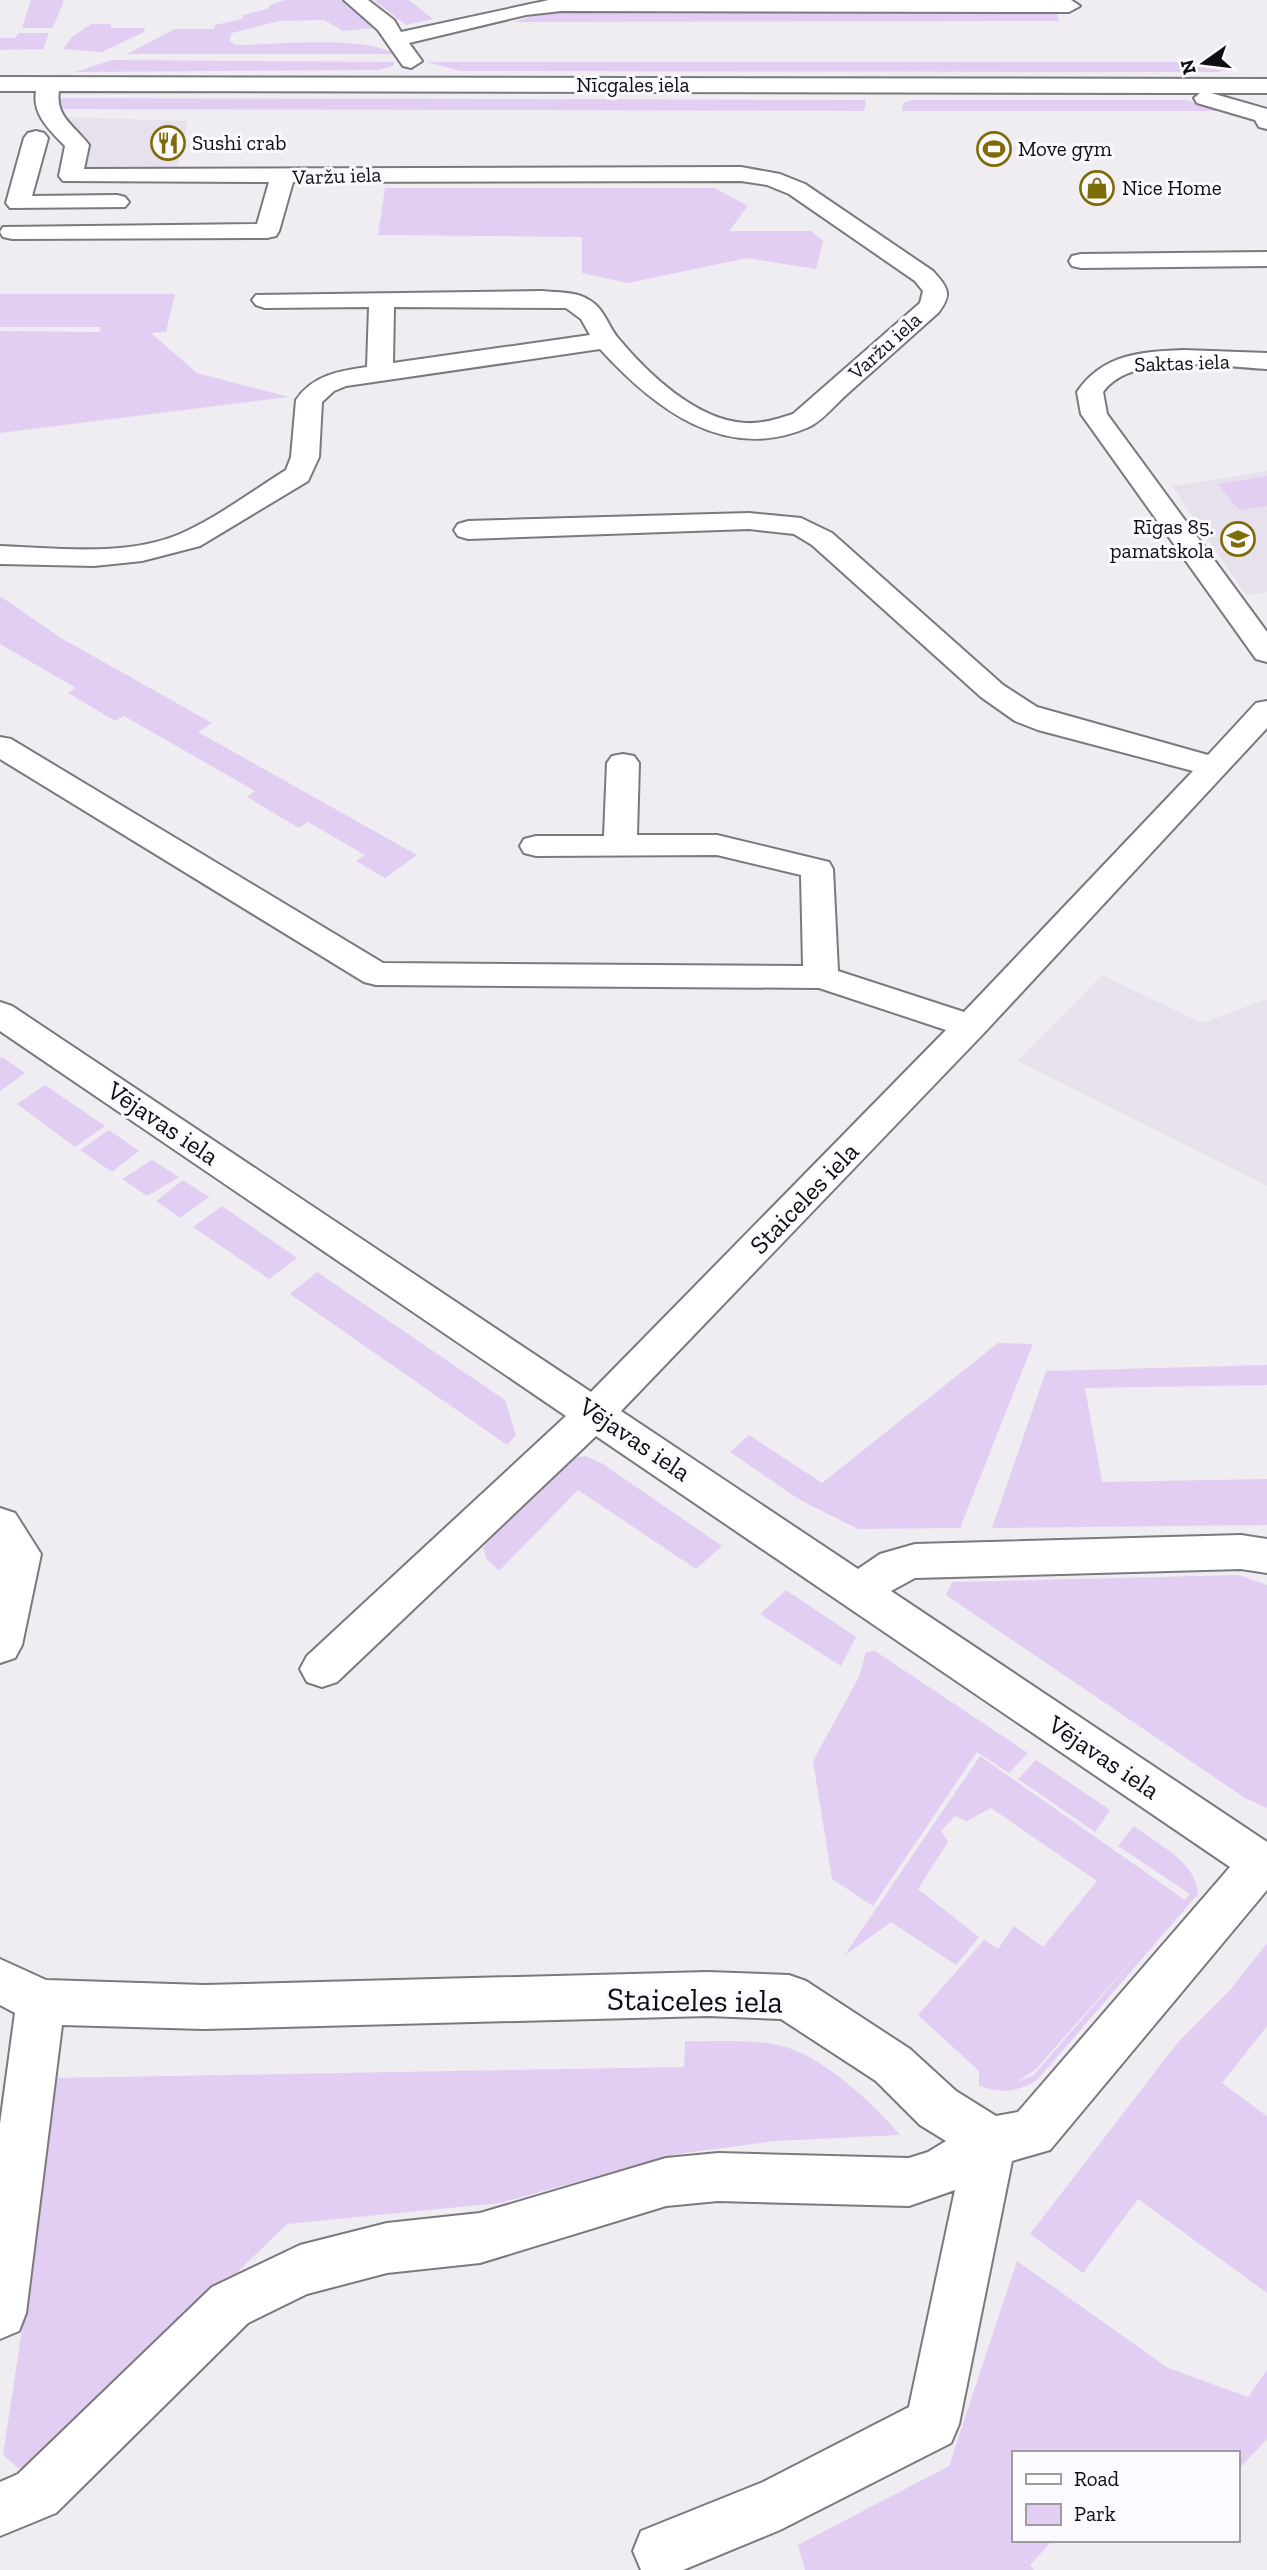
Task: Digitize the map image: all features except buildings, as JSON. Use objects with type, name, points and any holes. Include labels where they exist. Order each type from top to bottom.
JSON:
[{"type":"street","points":[[355,0],[386,25],[398,39],[424,85]]},
{"type":"street","points":[[398,39],[526,9],[561,5],[1069,6]]},
{"type":"street","name":"Nīcgales iela","points":[[0,84],[1267,86]]},
{"type":"street","points":[[49,84],[43,101],[48,112],[77,145],[71,176],[60,202]]},
{"type":"street","points":[[1166,86],[1266,118]]},
{"type":"street","points":[[36,138],[18,203],[138,201]]},
{"type":"street","name":"Varžu iela","points":[[71,176],[282,178],[314,174],[741,174],[772,179],[797,189],[924,276],[936,290],[936,299],[929,308],[802,420],[786,428],[746,430],[713,425],[684,413],[606,340]]},
{"type":"street","points":[[12,232],[267,231],[282,178]]},
{"type":"street","points":[[1081,261],[1267,259]]},
{"type":"street","points":[[380,372],[382,299]]},
{"type":"street","points":[[0,555],[94,557],[142,552],[190,540],[298,475],[305,457],[309,400],[325,385],[340,379],[606,340],[594,317],[574,302],[541,299],[265,300]]},
{"type":"street","name":"Saktas iela","points":[[1267,360],[1149,360],[1124,365],[1101,376],[1090,392],[1094,414],[1267,653]]},
{"type":"street","points":[[467,530],[749,521],[801,526],[822,539],[992,691],[1026,714],[1049,723],[1153,748],[1214,767]]},
{"type":"street","name":"Staiceles iela","points":[[322,1669],[596,1412],[971,1026],[1267,710]]},
{"type":"street","points":[[0,746],[376,974],[821,977],[971,1026]]},
{"type":"street","points":[[620,845],[623,763]]},
{"type":"street","points":[[536,846],[717,845],[817,869],[821,977]]},
{"type":"street","name":"Vējavas iela","points":[[0,1014],[596,1412],[1263,1864]]},
{"type":"street","points":[[0,1525],[20,1554],[0,1645]]},
{"type":"street","points":[[858,1591],[895,1566],[915,1561],[1241,1552],[1267,1556]]},
{"type":"street","points":[[0,2509],[37,2494],[230,2305],[300,2270],[387,2248],[480,2238],[666,2182],[718,2177],[909,2182],[941,2172],[990,2141],[1032,2133],[1263,1864]]},
{"type":"street","name":"Staiceles iela","points":[[0,2313],[21,1992],[204,2007],[708,1994],[789,1997],[893,2065],[938,2108],[990,2141]]},
{"type":"street","points":[[661,2551],[780,2503],[932,2424],[990,2141]]},
{"type":"shaded area","points":[[61,117],[188,121],[176,173],[79,172]]},
{"type":"shaded area","name":"Rīgas 85. pamatskola","points":[[1267,471],[1267,592],[1246,595],[1172,486]]},
{"type":"shaded area","points":[[1102,975],[1202,1023],[1267,999],[1267,1186],[1018,1061]]},
{"type":"green space","points":[[31,0],[64,0],[53,28],[22,28]]},
{"type":"green space","points":[[285,0],[346,0],[374,24],[374,28],[343,31],[324,20],[279,21],[232,33],[229,41],[236,45],[340,43],[380,48],[394,54],[127,54],[175,29],[214,29],[215,25],[242,19],[243,15],[268,9],[270,5]]},
{"type":"green space","points":[[374,0],[409,0],[433,19],[406,25]]},
{"type":"green space","points":[[552,11],[1056,11],[1059,21],[513,22]]},
{"type":"green space","points":[[91,24],[111,24],[111,28],[145,28],[144,32],[102,52],[63,49],[72,37]]},
{"type":"green space","points":[[19,33],[49,33],[43,49],[0,50],[0,38],[15,38]]},
{"type":"green space","points":[[112,60],[394,62],[393,66],[378,70],[75,72]]},
{"type":"green space","points":[[427,62],[1212,62],[1231,68],[1219,72],[460,71]]},
{"type":"green space","points":[[63,98],[866,100],[864,111],[66,109],[58,106],[57,101]]},
{"type":"green space","points":[[912,100],[1187,100],[1223,111],[902,111],[903,103]]},
{"type":"green space","points":[[385,188],[715,188],[748,206],[729,231],[811,231],[823,241],[816,269],[747,258],[628,283],[582,273],[582,237],[378,235]]},
{"type":"green space","points":[[0,294],[175,294],[166,332],[151,333],[197,373],[289,397],[0,433],[0,331],[99,332],[101,327],[0,327]]},
{"type":"green space","points":[[1267,476],[1267,506],[1239,510],[1218,484]]},
{"type":"green space","points":[[0,596],[61,638],[212,723],[198,732],[417,855],[385,878],[356,861],[365,855],[308,822],[299,828],[247,797],[255,791],[124,716],[115,721],[68,693],[76,688],[0,644]]},
{"type":"green space","points":[[2,1057],[25,1073],[0,1091],[0,1059]]},
{"type":"green space","points":[[45,1085],[105,1126],[75,1147],[17,1104]]},
{"type":"green space","points":[[109,1130],[139,1151],[112,1172],[80,1150]]},
{"type":"green space","points":[[152,1160],[179,1177],[147,1196],[122,1179]]},
{"type":"green space","points":[[183,1180],[209,1197],[180,1218],[156,1201]]},
{"type":"green space","points":[[222,1206],[297,1258],[269,1279],[193,1227]]},
{"type":"green space","points":[[317,1272],[505,1400],[516,1435],[507,1445],[290,1294]]},
{"type":"green space","points":[[998,1343],[1033,1344],[960,1528],[858,1529],[800,1500],[730,1452],[749,1435],[822,1483]]},
{"type":"green space","points":[[1267,1365],[1267,1385],[1085,1388],[1102,1482],[1267,1479],[1267,1525],[992,1528],[1046,1371]]},
{"type":"green space","points":[[586,1456],[603,1464],[722,1546],[696,1569],[578,1490],[499,1571],[487,1559],[483,1548],[519,1504],[569,1458]]},
{"type":"green space","points":[[1239,1575],[1267,1585],[1267,1808],[1245,1798],[946,1595],[952,1582]]},
{"type":"green space","points":[[786,1590],[856,1637],[841,1666],[760,1614]]},
{"type":"green space","points":[[875,1651],[1028,1753],[1009,1773],[977,1752],[873,1906],[832,1879],[813,1761],[859,1677],[866,1652]]},
{"type":"green space","points":[[980,1756],[1185,1900],[1190,1894],[1118,1846],[1134,1826],[1183,1863],[1196,1883],[1198,1894],[1037,2080],[1015,2089],[1001,2091],[979,2086],[979,2071],[918,2015],[984,1940],[998,1949],[1014,1926],[1043,1947],[1097,1881],[991,1808],[967,1821],[955,1816],[941,1831],[948,1842],[918,1889],[979,1937],[956,1965],[891,1922],[844,1956]],"holes":[[[1152,1938],[1033,2076],[1018,2081],[1036,2069]]]},
{"type":"green space","points":[[1036,1760],[1110,1810],[1095,1832],[1018,1779]]},
{"type":"green space","points":[[1267,1943],[1267,2026],[1222,2083],[1267,2116],[1267,2293],[1138,2199],[1083,2273],[1030,2234],[1179,2041],[1231,1989]]},
{"type":"green space","points":[[685,2041],[756,2042],[797,2051],[853,2088],[900,2135],[775,2141],[677,2154],[500,2203],[287,2224],[36,2467],[18,2468],[3,2455],[27,2296],[51,2078],[684,2067]]},
{"type":"green space","points":[[1017,2261],[1168,2368],[1248,2397],[1267,2370],[1267,2439],[1239,2469],[1239,2451],[1012,2451],[1012,2542],[1051,2542],[1030,2565],[1034,2570],[805,2570],[798,2545],[949,2466]]},
{"type":"place","name":"Sushi crab","points":[[168,143]]},
{"type":"place","name":"Move gym","points":[[994,149]]},
{"type":"place","name":"Nice Home","points":[[1097,188]]},
{"type":"place","name":"Rīgas 85. pamatskola","points":[[1238,539]]}]
